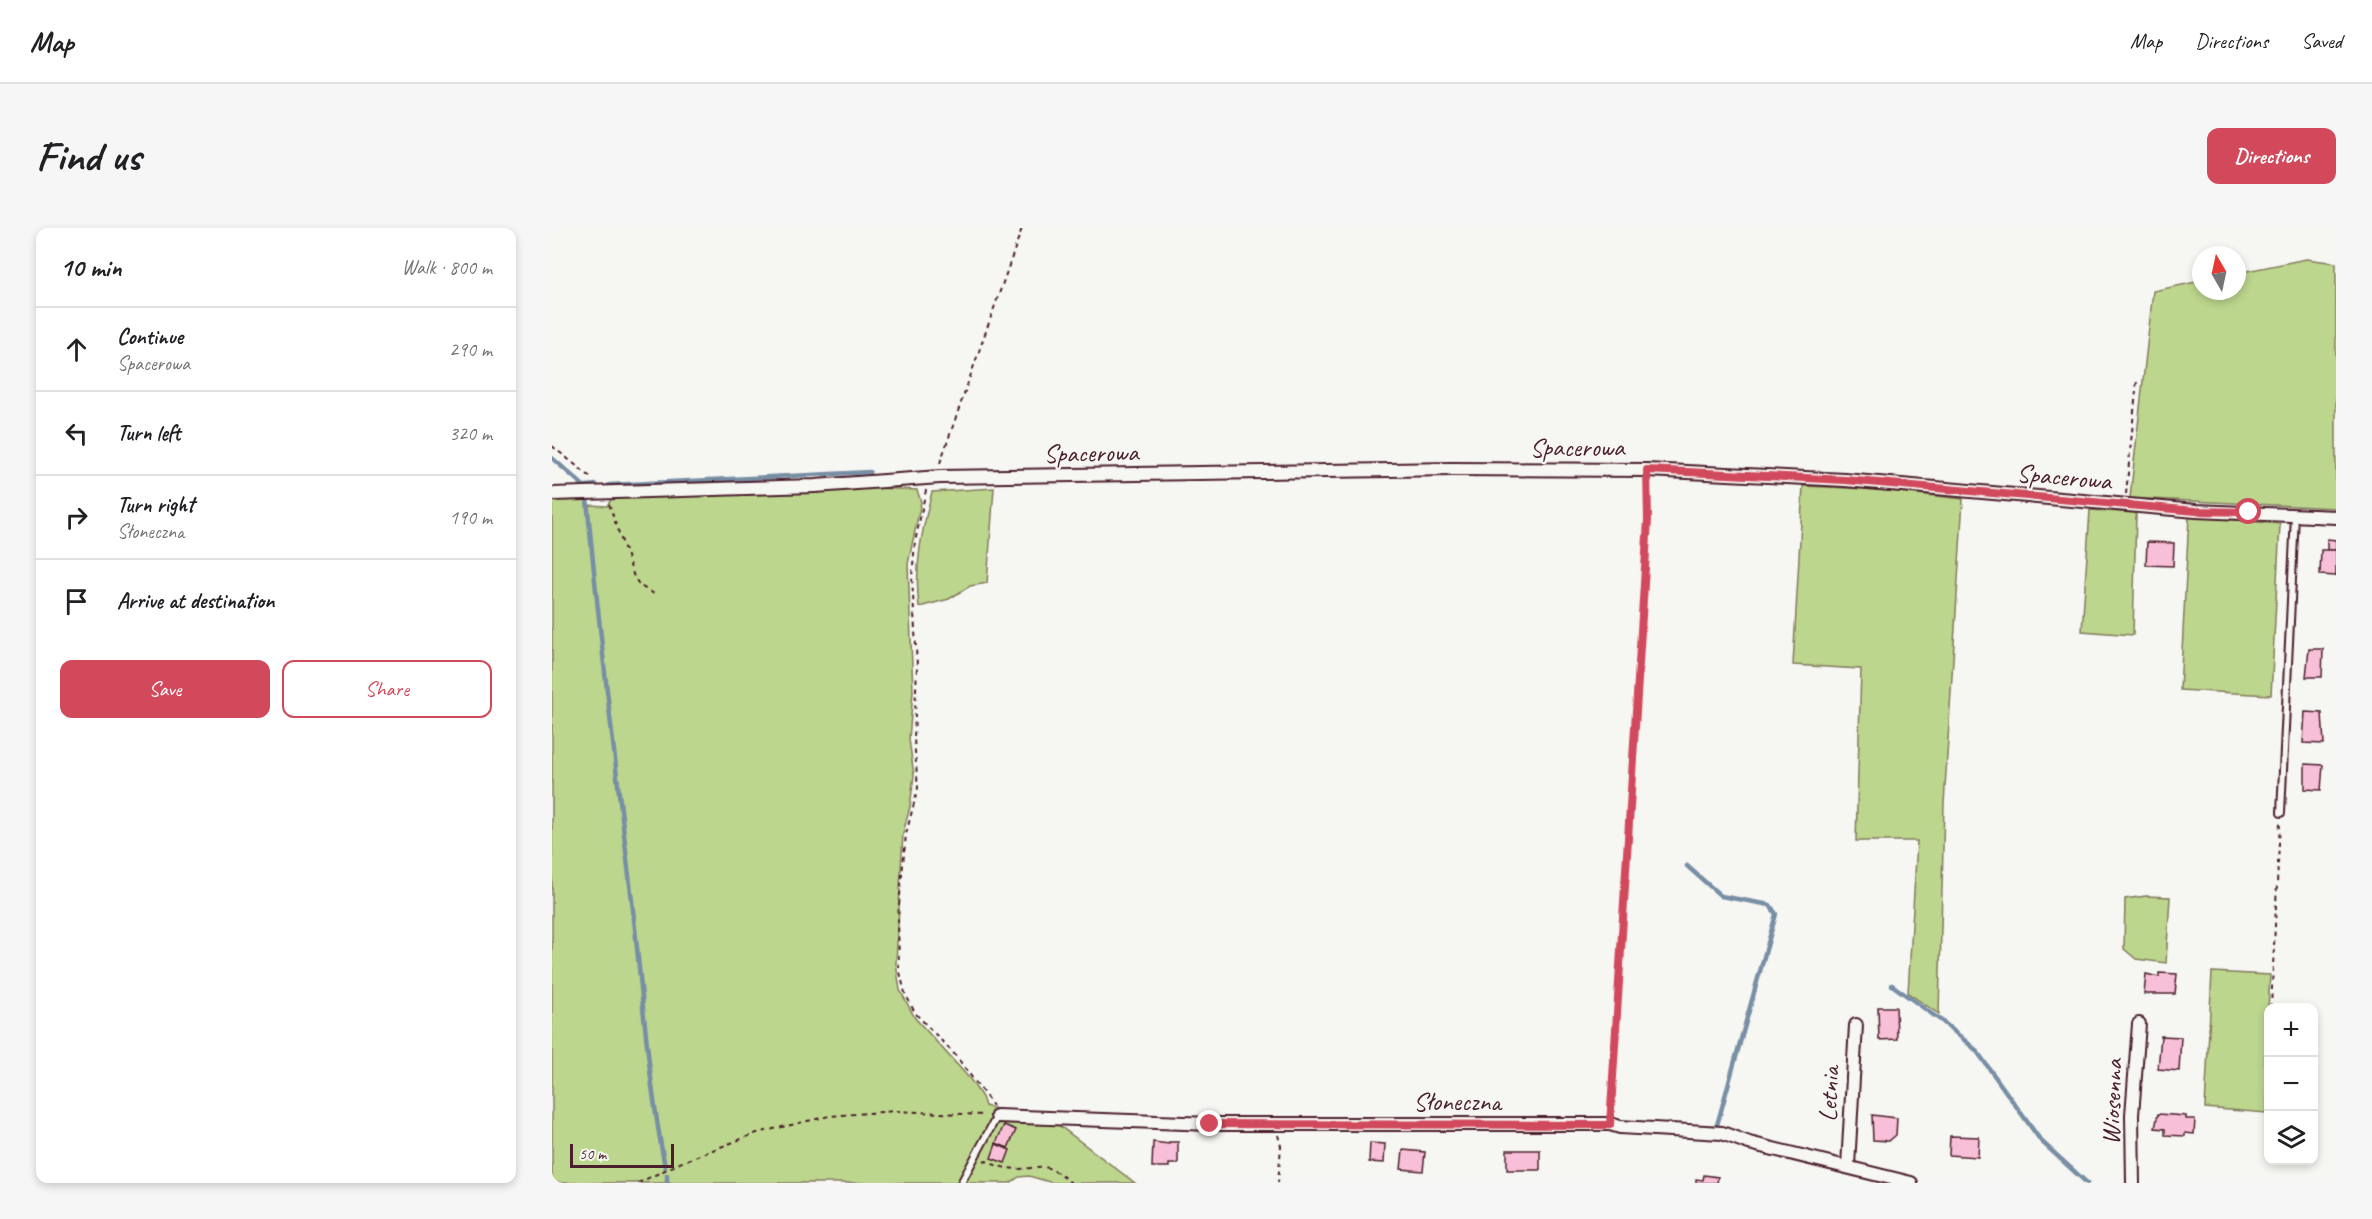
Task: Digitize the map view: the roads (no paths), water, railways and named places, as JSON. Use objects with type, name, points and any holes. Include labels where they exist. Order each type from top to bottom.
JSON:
[{"type":"street","name":"Spacerowa","points":[[552,494],[815,486],[940,477],[1452,469],[1647,470],[1845,480],[2126,505],[2336,517]]},
{"type":"street","name":"Letnia","points":[[1848,1166],[1856,1024]]},
{"type":"street","name":"Wiosenna","points":[[2133,1183],[2132,1115],[2139,1024]]},
{"type":"street","name":"Słoneczna","points":[[997,1116],[1275,1124],[1610,1125],[1722,1133],[1749,1143],[1911,1183]]},
{"type":"lane","points":[[2281,813],[2295,514]]},
{"type":"lane","points":[[961,1183],[997,1116]]},
{"type":"waterway","points":[[552,458],[586,488]]},
{"type":"waterway","points":[[609,485],[870,472]]},
{"type":"waterway","points":[[586,486],[596,485]]},
{"type":"waterway","points":[[587,499],[650,1068],[665,1167]]},
{"type":"waterway","points":[[1687,866],[1721,896],[1770,905],[1776,914],[1717,1125]]},
{"type":"waterway","points":[[1892,985],[1943,1022],[1976,1050],[2041,1141],[2087,1183]]},
{"type":"waterway","points":[[667,1175],[667,1183]]}]
